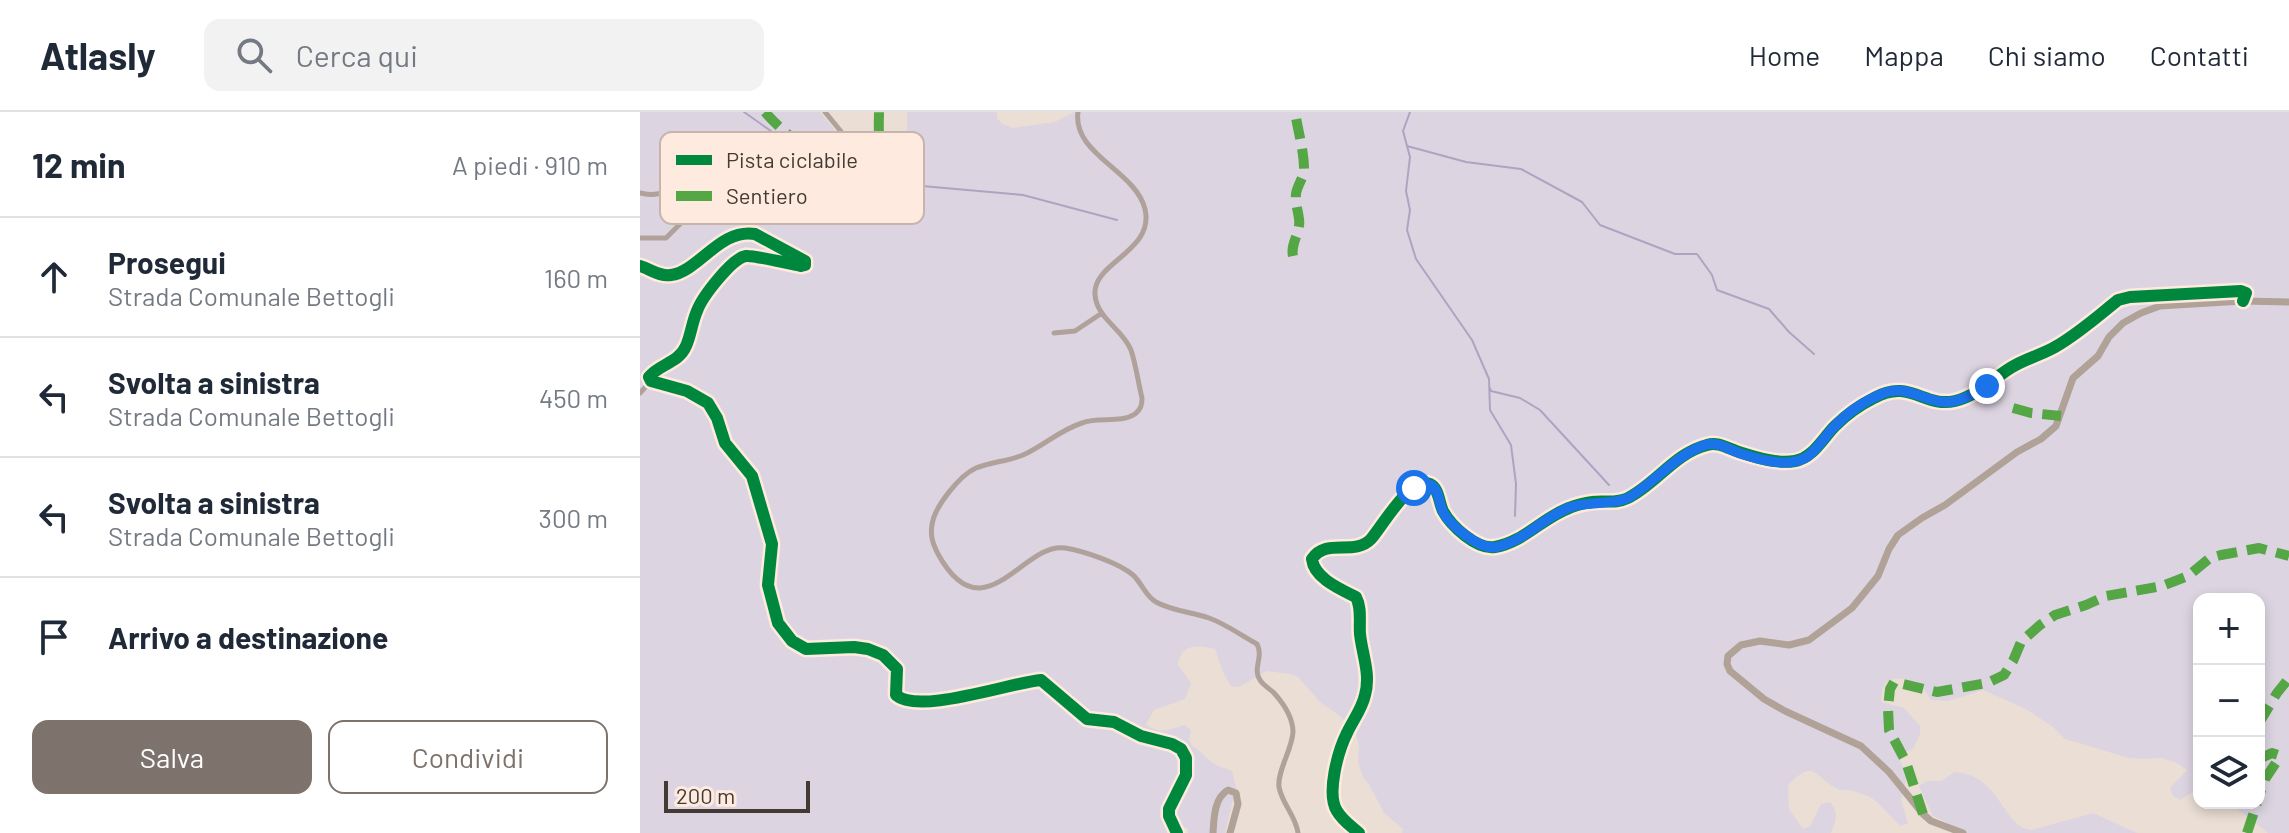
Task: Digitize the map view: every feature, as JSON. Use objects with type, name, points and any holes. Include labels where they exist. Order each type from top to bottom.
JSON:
[{"type":"street","points":[[825,112],[841,132]]},
{"type":"street","points":[[1078,112],[1081,133],[1087,144],[1139,195],[1145,211],[1145,227],[1138,242],[1098,280],[1095,294],[1102,313],[1130,349],[1142,398],[1140,409],[1128,417],[1083,422],[1024,454],[969,472],[949,493],[934,516],[933,544],[960,581],[979,587],[998,583],[1039,555],[1055,548],[1089,554],[1132,574],[1148,597],[1159,604],[1213,619],[1257,644],[1260,650],[1259,680],[1275,693],[1292,722],[1290,751],[1279,785],[1282,797],[1297,823],[1298,833]]},
{"type":"street","points":[[640,193],[660,194]]},
{"type":"street","points":[[640,238],[666,238],[680,224]]},
{"type":"street","points":[[640,266],[661,275],[674,275],[734,236],[747,232],[805,261],[805,265],[801,266],[749,256],[739,259],[702,301],[686,347],[671,362],[653,371],[649,377],[651,381]]},
{"type":"street","points":[[1359,833],[1337,811],[1332,795],[1343,742],[1359,712],[1367,687],[1359,603],[1356,597],[1315,570],[1312,559],[1320,550],[1359,547],[1367,543],[1396,504],[1414,488],[1423,483],[1431,485],[1435,488],[1443,512],[1457,527],[1480,546],[1499,547],[1529,534],[1569,507],[1628,498],[1685,454],[1706,445],[1718,444],[1777,462],[1796,461],[1810,455],[1835,425],[1852,411],[1887,392],[1903,390],[1947,402],[1965,398],[2012,367],[2054,348],[2118,300],[2241,291],[2246,293],[2243,301]]},
{"type":"street","points":[[1963,833],[1931,821],[1889,772],[1861,746],[1785,711],[1755,692],[1730,671],[1728,656],[1746,643],[1789,645],[1809,640],[1852,608],[1878,576],[1898,535],[2056,426],[2073,378],[2098,356],[2109,337],[2123,323],[2160,306],[2243,301],[2289,302]]},
{"type":"street","points":[[1054,333],[1075,331],[1102,313]]},
{"type":"street","points":[[640,393],[651,381]]},
{"type":"street","points":[[651,381],[687,391],[708,403],[717,418],[725,443],[752,476],[772,544],[768,585],[778,623],[792,641],[806,649],[854,647],[883,655],[897,669],[896,695],[919,702],[1041,680],[1087,719],[1114,722],[1141,736],[1172,744],[1181,749],[1187,769],[1169,809],[1177,833]]},
{"type":"street","points":[[1213,833],[1219,796],[1231,790],[1238,798],[1230,833]]},
{"type":"shaded area","points":[[640,112],[820,112],[837,132],[660,132],[660,224],[924,224],[924,132],[907,132],[907,112],[997,112],[1002,124],[1013,128],[1055,122],[1074,112],[2289,112],[2289,833],[2268,833],[2238,809],[2265,809],[2265,593],[2193,593],[2193,792],[2180,800],[2173,796],[2170,788],[2187,770],[2177,763],[2161,758],[2129,758],[2065,739],[2026,709],[1983,690],[1948,701],[1931,700],[1918,684],[1898,678],[1885,684],[1881,702],[1904,708],[1920,726],[1913,749],[1898,755],[1907,777],[1901,800],[1908,823],[1901,826],[1873,799],[1854,791],[1840,790],[1809,771],[1788,785],[1789,809],[1803,829],[1810,826],[1821,804],[1830,802],[1836,817],[1831,833],[1402,833],[1403,829],[1384,813],[1364,779],[1358,763],[1359,746],[1355,731],[1320,702],[1298,677],[1267,671],[1239,687],[1231,686],[1215,649],[1191,647],[1183,653],[1178,665],[1191,683],[1185,699],[1154,710],[1146,724],[1160,730],[1184,725],[1191,730],[1189,739],[1192,746],[1213,763],[1232,771],[1236,787],[1225,833],[1188,833],[1188,828],[1181,827],[1175,833],[640,833]]},
{"type":"shaded area","points":[[1955,772],[1983,782],[2021,827],[2031,830],[2093,813],[2137,833],[1958,833],[1948,823],[1933,816],[1919,786],[1926,781],[1941,781]]},
{"type":"waterway","points":[[744,112],[772,132]]},
{"type":"waterway","points":[[1410,112],[1403,131],[1410,157],[1406,191],[1410,210],[1407,230],[1416,259],[1472,340],[1489,379],[1490,410],[1511,445],[1516,484],[1515,516]]},
{"type":"waterway","points":[[1407,146],[1466,162],[1521,169],[1582,202],[1600,225],[1675,254],[1697,254],[1712,275],[1717,290],[1769,309],[1814,354]]},
{"type":"waterway","points":[[924,186],[1023,195],[1117,220]]},
{"type":"waterway","points":[[1490,388],[1491,391],[1520,398],[1540,410],[1609,485]]},
{"type":"marked path","points":[[765,112],[786,132]]},
{"type":"marked path","points":[[879,112],[879,132]]},
{"type":"marked path","points":[[1293,256],[1299,224],[1296,194],[1304,169],[1295,112]]},
{"type":"marked path","points":[[2013,408],[2061,416]]},
{"type":"marked path","points":[[1923,814],[1906,762],[1889,730],[1888,708],[1894,682],[1937,692],[1987,683],[2004,675],[2021,642],[2055,615],[2106,596],[2162,586],[2188,576],[2210,558],[2221,555],[2259,548],[2289,556]]},
{"type":"marked path","points":[[2265,713],[2289,678]]},
{"type":"marked path","points":[[2265,756],[2272,753],[2279,758],[2265,779]]},
{"type":"marked path","points":[[2247,833],[2255,809]]},
{"type":"cycle path","points":[[640,266],[663,275],[681,272],[731,237],[742,234],[755,234],[805,261],[805,265],[801,266],[746,256],[733,263],[700,305],[683,352],[649,377],[651,381],[687,391],[708,403],[717,418],[725,443],[752,476],[772,544],[768,585],[778,623],[792,641],[806,649],[854,647],[883,655],[897,669],[896,695],[908,700],[944,700],[1041,680],[1087,719],[1114,722],[1141,736],[1172,744],[1181,749],[1186,758],[1186,775],[1169,809],[1177,833]]},
{"type":"cycle path","points":[[1359,833],[1339,814],[1333,794],[1334,772],[1340,750],[1362,705],[1367,687],[1359,606],[1356,597],[1317,572],[1312,559],[1325,549],[1364,544],[1414,488],[1422,484],[1433,486],[1443,511],[1458,530],[1480,545],[1495,547],[1515,540],[1572,507],[1628,498],[1685,455],[1707,445],[1720,445],[1768,460],[1795,461],[1812,452],[1853,410],[1887,393],[1907,392],[1944,402],[1963,399],[2017,364],[2063,342],[2118,300],[2241,291],[2246,293],[2243,301]]},
{"type":"route","points":[[1414,488],[1423,483],[1431,485],[1435,488],[1443,512],[1457,527],[1480,546],[1499,547],[1529,534],[1569,507],[1628,498],[1685,454],[1706,445],[1718,444],[1777,462],[1796,461],[1810,455],[1835,425],[1852,411],[1887,392],[1903,390],[1947,402],[1965,398],[1987,386]]}]
